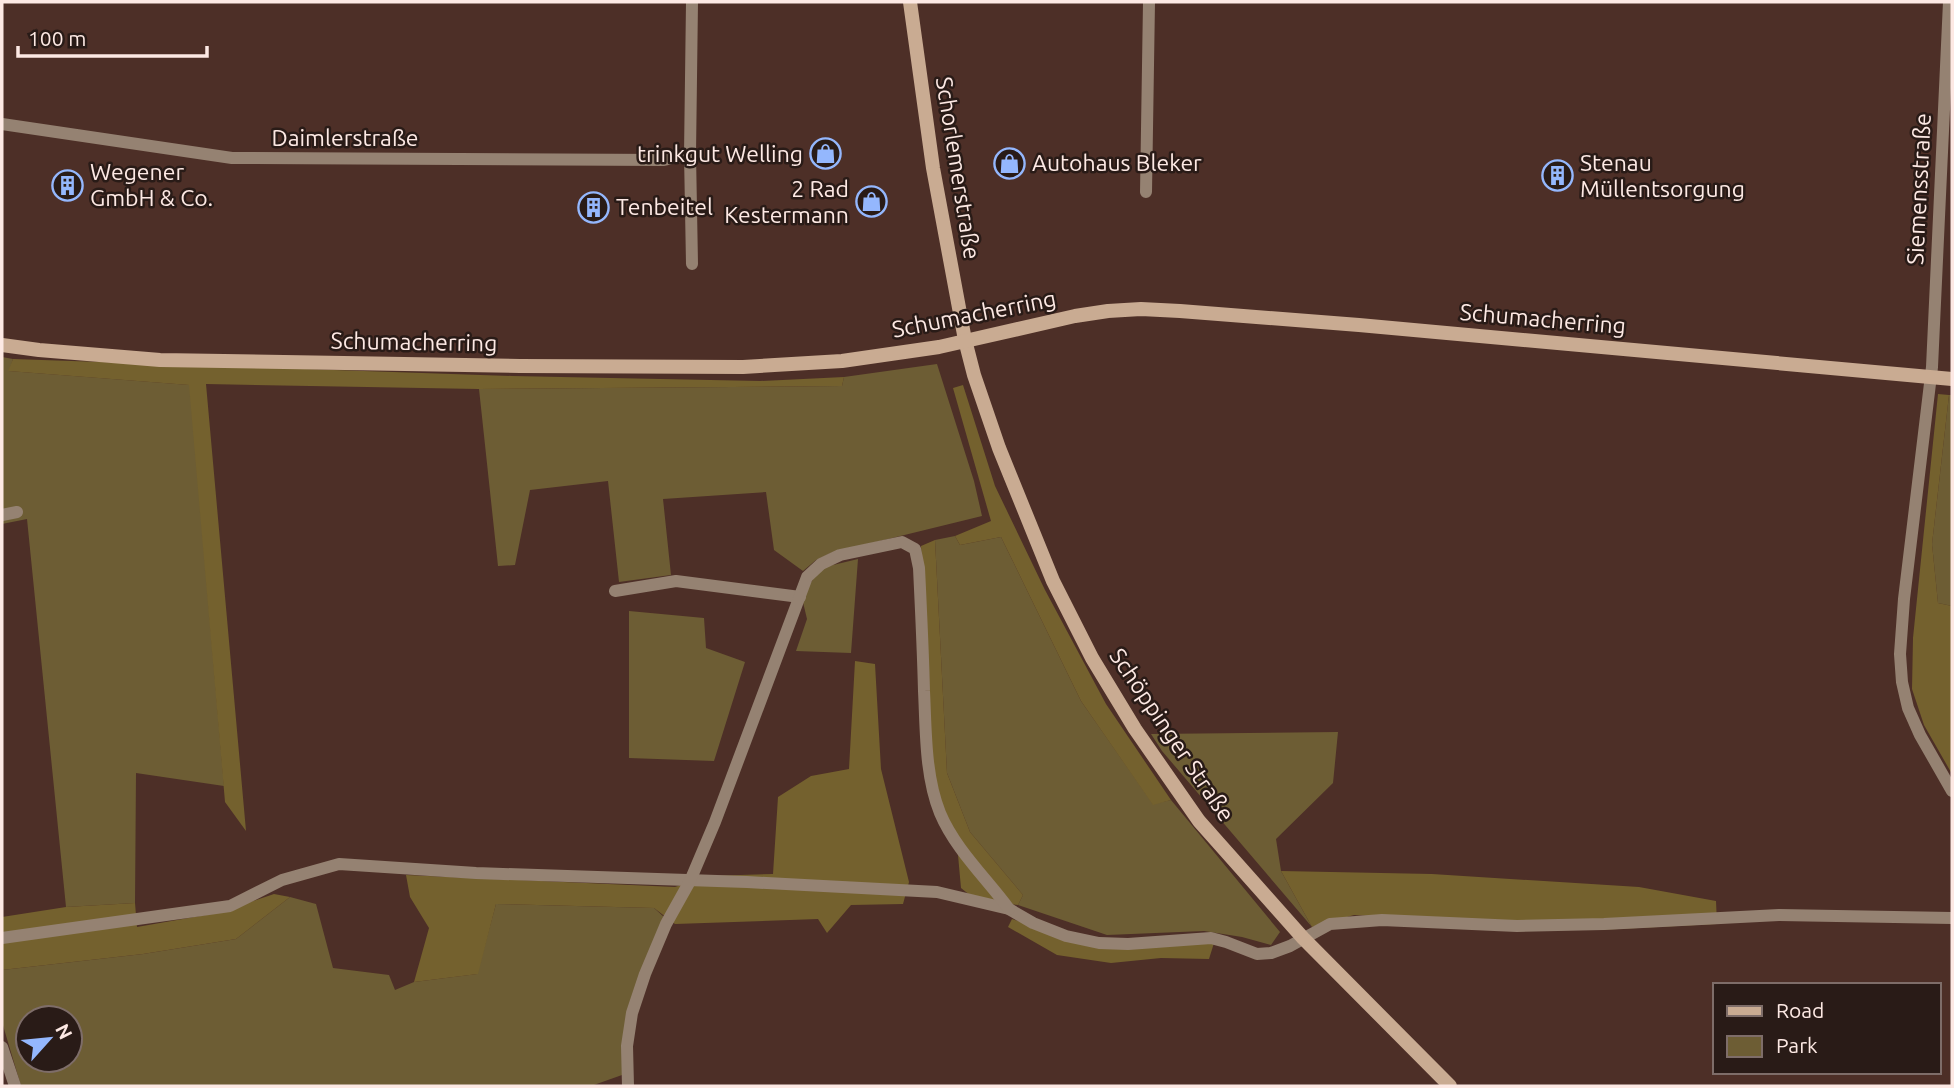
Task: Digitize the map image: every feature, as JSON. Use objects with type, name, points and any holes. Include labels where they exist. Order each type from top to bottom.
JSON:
[{"type":"main road","name":"Schorlemerstraße","points":[[910,2],[933,168],[965,340]]},
{"type":"main road","name":"Schumacherring","points":[[2,345],[39,351],[160,360],[716,367],[842,360],[939,347],[1075,316],[1141,309],[1359,325],[1952,379]]},
{"type":"main road","name":"Schöppinger Straße","points":[[965,340],[999,448],[1053,581],[1092,659],[1135,729],[1199,821],[1303,938],[1450,1086]]},
{"type":"street","points":[[692,2],[692,264]]},
{"type":"street","points":[[1146,192],[1149,2]]},
{"type":"street","name":"Siemensstraße","points":[[1949,2],[1931,377],[1900,654],[1902,682],[1908,708],[1920,735],[1952,790]]},
{"type":"street","name":"Daimlerstraße","points":[[2,124],[232,158],[664,160],[690,154]]},
{"type":"street","points":[[2,515],[17,512]]},
{"type":"street","points":[[628,1086],[627,1046],[632,1013],[645,974],[715,822],[807,577],[821,564],[840,555],[902,542],[915,549],[919,568],[930,776],[940,814],[964,853],[1009,909]]},
{"type":"street","points":[[615,591],[676,581],[800,597]]},
{"type":"street","points":[[2,938],[230,906],[282,880],[339,864],[476,873],[937,892],[1009,909],[1033,923],[1098,943],[1211,939],[1257,954],[1290,946],[1330,924],[1382,920],[1517,926],[1779,915],[1952,918]]},
{"type":"street","points":[[2,1047],[15,1086]]},
{"type":"green space","points":[[2,357],[13,359],[9,371],[190,385],[224,786],[136,773],[135,903],[66,907],[27,519],[2,524]]},
{"type":"green space","points":[[937,364],[974,481],[982,516],[831,553],[816,560],[803,571],[774,550],[766,492],[663,499],[671,575],[619,582],[608,481],[530,490],[515,565],[498,566],[479,389],[842,386],[844,377]]},
{"type":"green space","points":[[1949,395],[1952,395],[1952,606],[1938,603],[1932,544]]},
{"type":"green space","points":[[955,536],[960,545],[1001,537],[1081,701],[1153,804],[1171,800],[1280,932],[1271,945],[1204,931],[1107,935],[1018,905],[1023,895],[970,832],[947,773],[935,540]]},
{"type":"green space","points":[[858,559],[851,653],[796,651],[807,619],[802,598],[817,572]]},
{"type":"green space","points":[[629,611],[704,618],[706,648],[745,662],[714,761],[629,758]]},
{"type":"green space","points":[[1338,732],[1333,783],[1276,839],[1281,871],[1312,927],[1162,751],[1151,734]]},
{"type":"green space","points":[[290,897],[316,904],[333,968],[389,975],[395,990],[414,982],[477,974],[496,904],[654,908],[664,917],[629,1007],[622,1075],[591,1086],[21,1086],[17,1074],[84,1074],[84,1004],[14,1004],[14,1062],[2,1022],[2,970],[143,954],[236,939]]},
{"type":"shaded area","points":[[13,359],[512,376],[760,381],[844,377],[842,386],[479,389],[206,384],[246,831],[225,802],[189,385],[8,371]]},
{"type":"shaded area","points":[[963,385],[995,486],[1045,590],[1106,704],[1171,800],[1153,805],[1081,701],[1001,537],[960,545],[955,536],[991,521],[953,388]]},
{"type":"shaded area","points":[[1938,394],[1949,395],[1932,544],[1938,603],[1952,606],[1952,774],[1924,725],[1912,689],[1913,638]]},
{"type":"shaded area","points":[[935,540],[947,773],[970,832],[1023,895],[1018,905],[976,900],[961,888],[958,855],[942,811],[930,749],[921,546]]},
{"type":"shaded area","points":[[855,661],[875,664],[881,769],[909,882],[903,904],[851,905],[827,933],[818,919],[675,924],[654,908],[496,904],[478,974],[414,982],[429,928],[410,897],[406,875],[675,887],[708,876],[773,874],[778,797],[811,776],[849,769]]},
{"type":"shaded area","points":[[1281,871],[1432,874],[1639,887],[1716,901],[1717,924],[1599,930],[1354,915],[1312,927]]},
{"type":"shaded area","points":[[274,894],[290,897],[236,939],[143,954],[2,970],[2,917],[66,907],[135,903],[137,927],[217,913]]},
{"type":"shaded area","points":[[1012,919],[1091,946],[1214,943],[1209,959],[1161,958],[1111,963],[1057,955],[1008,927]]},
{"type":"place","name":"trinkgut Welling","points":[[826,154]]},
{"type":"place","name":"Autohaus Bleker","points":[[1009,163]]},
{"type":"place","name":"Stenau Müllentsorgung","points":[[1557,176]]},
{"type":"place","name":"Wegener GmbH & Co.","points":[[67,185]]},
{"type":"place","name":"2 Rad Kestermann","points":[[872,202]]},
{"type":"place","name":"Tenbeitel","points":[[593,207]]}]
